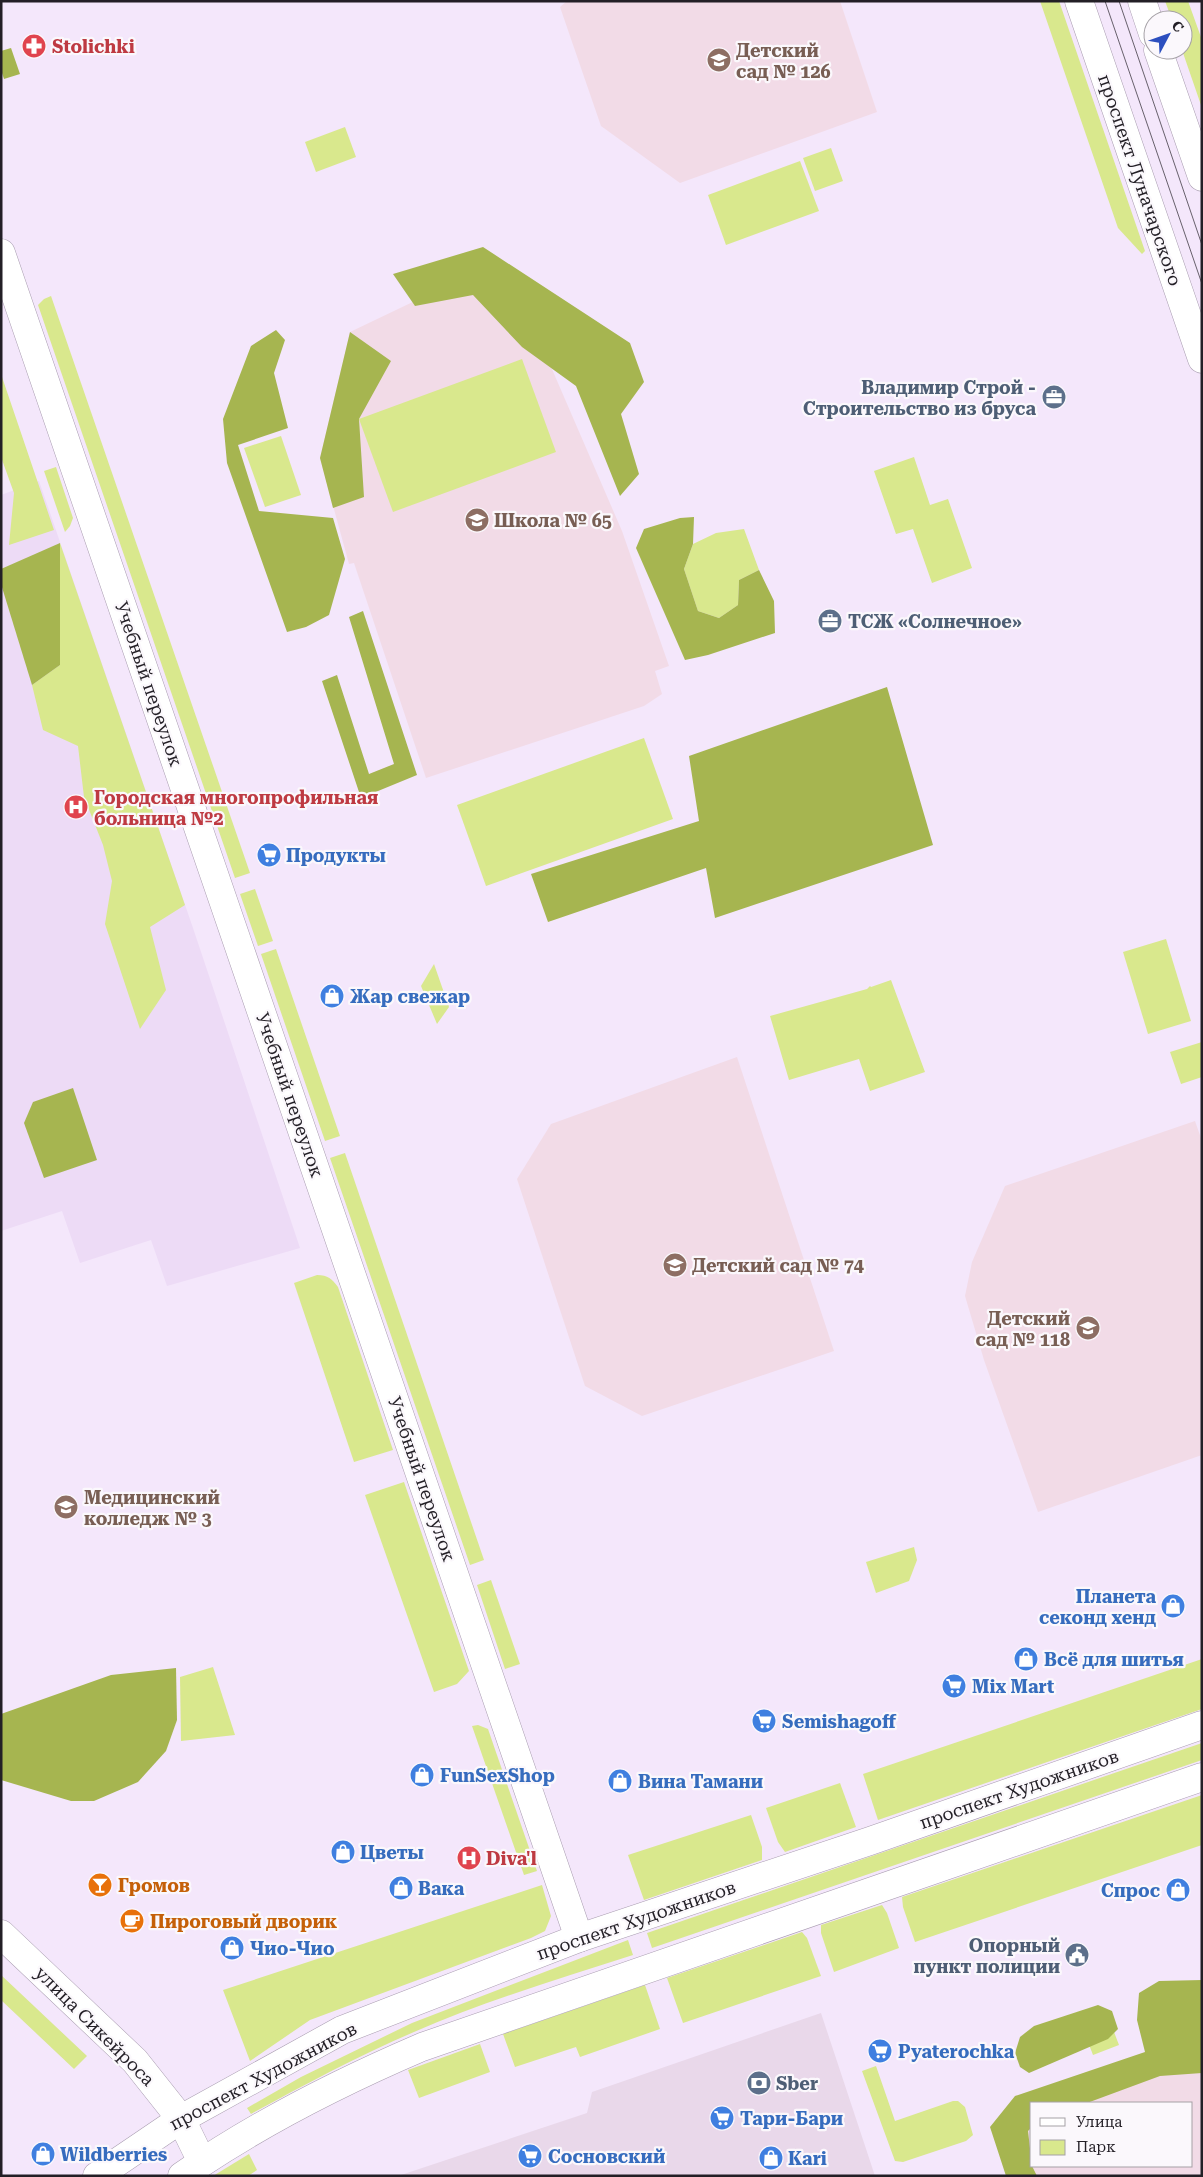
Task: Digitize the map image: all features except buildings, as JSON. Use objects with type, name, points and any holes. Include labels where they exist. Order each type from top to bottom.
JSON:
[{"type":"street","name":"проспект Луначарского","points":[[1079,1],[1202,359]]},
{"type":"street","points":[[1161,60],[1202,177]]},
{"type":"street","name":"Учебный переулок","points":[[1,253],[579,1938]]},
{"type":"street","name":"проспект Художников","points":[[97,2176],[173,2123],[342,2030],[579,1938],[870,1841],[1202,1725]]},
{"type":"street","points":[[192,2169],[248,2134],[334,2086],[422,2047],[1202,1777]]},
{"type":"street","name":"улица Сикейроса","points":[[1,1934],[135,2061],[173,2123],[192,2169]]},
{"type":"street","name":"улица Сикейроса","points":[[1,1958],[120,2070],[173,2123]]},
{"type":"shaded area","name":"Детский сад № 126","points":[[567,1],[840,1],[877,112],[680,183],[601,126],[560,7]]},
{"type":"shaded area","name":"Школа № 65","points":[[465,277],[542,346],[622,531],[669,666],[655,671],[662,694],[644,706],[426,778],[354,563],[349,564],[320,458],[350,332]]},
{"type":"shaded area","name":"Городская многопрофильная больница №2","points":[[39,481],[193,928],[300,1248],[167,1286],[151,1240],[80,1263],[62,1211],[1,1231],[1,495]]},
{"type":"shaded area","name":"Детский сад № 74","points":[[737,1057],[834,1351],[642,1416],[585,1386],[517,1179],[551,1124]]},
{"type":"shaded area","name":"Детский сад № 118","points":[[1195,1121],[1202,1141],[1202,1455],[1038,1512],[984,1360],[965,1296],[972,1262],[1005,1186]]},
{"type":"shaded area","points":[[821,2013],[875,2176],[398,2176],[587,2113],[592,2092]]},
{"type":"shaded area","points":[[1202,2035],[1202,2176],[1011,2176],[1029,2098]]},
{"type":"green space","points":[[1040,1],[1059,1],[1145,251],[1142,254],[1118,228]]},
{"type":"green space","points":[[1165,1],[1188,1],[1191,10],[1168,10]]},
{"type":"green space","points":[[1193,15],[1202,40],[1202,108],[1185,60],[1193,60]]},
{"type":"green space","points":[[11,48],[20,74],[4,79],[1,70],[1,51]]},
{"type":"green space","points":[[345,127],[356,157],[316,172],[305,142]]},
{"type":"green space","points":[[831,148],[843,181],[815,191],[803,158]]},
{"type":"green space","points":[[800,161],[819,211],[726,245],[708,195]]},
{"type":"green space","points":[[483,247],[630,343],[644,382],[621,414],[639,474],[620,496],[576,386],[522,347],[473,295],[415,306],[393,274]]},
{"type":"green space","points":[[51,296],[250,873],[235,878],[38,305],[44,299]]},
{"type":"green space","points":[[276,330],[285,340],[274,373],[288,428],[238,445],[259,511],[333,518],[345,559],[329,615],[306,627],[287,632],[227,463],[223,419],[251,346]]},
{"type":"green space","points":[[350,332],[391,361],[359,419],[364,497],[333,508],[320,458]]},
{"type":"green space","points":[[522,359],[556,452],[393,512],[359,419]]},
{"type":"green space","points":[[1,374],[54,530],[9,545],[14,493],[1,457]]},
{"type":"green space","points":[[281,436],[301,495],[265,507],[244,448]]},
{"type":"green space","points":[[914,457],[930,505],[948,499],[972,568],[932,583],[913,529],[896,534],[874,471]]},
{"type":"green space","points":[[56,467],[73,518],[65,532],[44,471]]},
{"type":"green space","points":[[694,517],[693,544],[684,569],[698,611],[719,618],[738,605],[739,580],[759,570],[774,601],[775,633],[708,655],[685,660],[636,548],[644,529],[680,518]]},
{"type":"green space","points":[[744,529],[759,570],[739,580],[738,605],[719,618],[698,611],[684,569],[693,544],[716,533]]},
{"type":"green space","points":[[60,543],[185,905],[150,927],[166,990],[140,1029],[105,924],[112,881],[103,845],[84,797],[78,746],[43,730],[32,685],[60,665]]},
{"type":"green space","points":[[60,543],[60,665],[32,685],[1,584],[1,569]]},
{"type":"green space","points":[[363,611],[417,775],[361,798],[322,681],[337,675],[369,774],[394,764],[349,617]]},
{"type":"green space","points":[[887,687],[933,845],[715,918],[706,868],[548,922],[531,874],[699,821],[689,756]]},
{"type":"green space","points":[[644,738],[673,819],[486,886],[457,805]]},
{"type":"green space","points":[[255,889],[273,941],[258,946],[240,894]]},
{"type":"green space","points":[[1166,939],[1191,1021],[1148,1034],[1123,952]]},
{"type":"green space","points":[[276,949],[340,1136],[325,1141],[261,954]]},
{"type":"green space","points":[[434,964],[449,1007],[437,1024],[421,986]]},
{"type":"green space","points":[[891,980],[925,1072],[870,1091],[859,1059],[789,1080],[770,1016],[867,989],[870,986]]},
{"type":"green space","points":[[1202,1042],[1202,1077],[1181,1084],[1170,1052]]},
{"type":"green space","points":[[73,1088],[97,1160],[44,1178],[24,1123],[33,1102]]},
{"type":"green space","points":[[345,1153],[484,1560],[470,1565],[330,1158]]},
{"type":"green space","points":[[317,1275],[329,1278],[338,1287],[393,1450],[354,1462],[294,1283]]},
{"type":"green space","points":[[404,1482],[469,1671],[457,1684],[434,1692],[365,1495]]},
{"type":"green space","points":[[914,1547],[917,1560],[909,1581],[876,1593],[866,1562]]},
{"type":"green space","points":[[491,1580],[520,1664],[505,1669],[477,1585]]},
{"type":"green space","points":[[1202,1659],[1202,1709],[878,1820],[863,1774]]},
{"type":"green space","points":[[213,1667],[235,1735],[181,1741],[180,1677]]},
{"type":"green space","points":[[176,1668],[177,1720],[166,1751],[138,1782],[94,1801],[71,1801],[1,1780],[1,1714],[111,1675]]},
{"type":"green space","points":[[478,1725],[488,1729],[537,1871],[524,1875],[472,1726]]},
{"type":"green space","points":[[1202,1743],[1202,1760],[652,1948],[647,1933]]},
{"type":"green space","points":[[840,1783],[856,1827],[785,1852],[778,1842],[766,1808]]},
{"type":"green space","points":[[1202,1795],[1202,1845],[915,1942],[903,1907],[902,1897]]},
{"type":"green space","points":[[751,1815],[762,1847],[762,1860],[644,1900],[628,1855]]},
{"type":"green space","points":[[542,1885],[551,1916],[545,1931],[531,1938],[310,2020],[250,2061],[223,1990]]},
{"type":"green space","points":[[882,1905],[887,1913],[899,1948],[834,1972],[821,1933],[821,1925]]},
{"type":"green space","points":[[802,1932],[807,1938],[821,1976],[683,2023],[667,1978]]},
{"type":"green space","points":[[628,1940],[633,1955],[467,2010],[393,2041],[251,2114],[247,2108],[301,2077],[412,2023]]},
{"type":"green space","points":[[1,1975],[87,2056],[74,2069],[1,2000]]},
{"type":"green space","points":[[1202,1980],[1202,2073],[1160,2076],[1090,2102],[1030,2102],[1030,2129],[1028,2131],[1030,2167],[1032,2167],[1037,2176],[1006,2176],[990,2127],[1015,2096],[1145,2052],[1137,2020],[1139,1993],[1159,1981]]},
{"type":"green space","points":[[645,1985],[660,2029],[580,2057],[576,2047],[515,2067],[503,2034]]},
{"type":"green space","points":[[1098,2005],[1112,2011],[1118,2029],[1108,2039],[1029,2073],[1020,2067],[1015,2053],[1020,2037],[1034,2026]]},
{"type":"green space","points":[[1106,2011],[1119,2045],[1093,2055],[1080,2021]]},
{"type":"green space","points":[[480,2044],[490,2072],[419,2098],[408,2070]]},
{"type":"green space","points":[[876,2066],[895,2121],[953,2101],[958,2101],[965,2107],[973,2135],[966,2141],[903,2162],[895,2161],[862,2071]]},
{"type":"green space","points":[[249,2154],[257,2170],[248,2176],[213,2176]]},
{"type":"tram line","points":[[1105,1],[1202,284]]},
{"type":"tram line","points":[[1119,1],[1202,245]]},
{"type":"place","name":"Stolichki","points":[[34,46]]},
{"type":"place","name":"Детский сад № 126","points":[[719,60]]},
{"type":"place","name":"Владимир Строй - Строительство из бруса","points":[[1054,397]]},
{"type":"place","name":"Школа № 65","points":[[477,520]]},
{"type":"place","name":"ТСЖ «Солнечное»","points":[[830,621]]},
{"type":"place","name":"Городская многопрофильная больница №2","points":[[76,807]]},
{"type":"place","name":"Продукты","points":[[269,855]]},
{"type":"place","name":"Жар свежар","points":[[332,996]]},
{"type":"place","name":"Детский сад № 74","points":[[675,1265]]},
{"type":"place","name":"Детский сад № 118","points":[[1088,1328]]},
{"type":"place","name":"Медицинский колледж № 3","points":[[66,1507]]},
{"type":"place","name":"Планета секонд хенд","points":[[1173,1606]]},
{"type":"place","name":"Всё для шитья","points":[[1026,1659]]},
{"type":"place","name":"Mix Mart","points":[[954,1686]]},
{"type":"place","name":"Semishagoff","points":[[764,1721]]},
{"type":"place","name":"FunSexShop","points":[[422,1775]]},
{"type":"place","name":"Вина Тамани","points":[[620,1781]]},
{"type":"place","name":"Цветы","points":[[343,1852]]},
{"type":"place","name":"Diva'l","points":[[469,1858]]},
{"type":"place","name":"Громов","points":[[100,1885]]},
{"type":"place","name":"Вака","points":[[401,1888]]},
{"type":"place","name":"Спрос","points":[[1178,1890]]},
{"type":"place","name":"Пироговый дворик","points":[[132,1921]]},
{"type":"place","name":"Чио-Чио","points":[[232,1948]]},
{"type":"place","name":"Опорный пункт полиции","points":[[1077,1955]]},
{"type":"place","name":"Pyaterochka","points":[[880,2051]]},
{"type":"place","name":"Sber","points":[[759,2083]]},
{"type":"place","name":"Тари-Бари","points":[[722,2118]]},
{"type":"place","name":"Wildberries","points":[[43,2154]]},
{"type":"place","name":"Сосновский","points":[[530,2156]]},
{"type":"place","name":"Kari","points":[[771,2158]]}]
